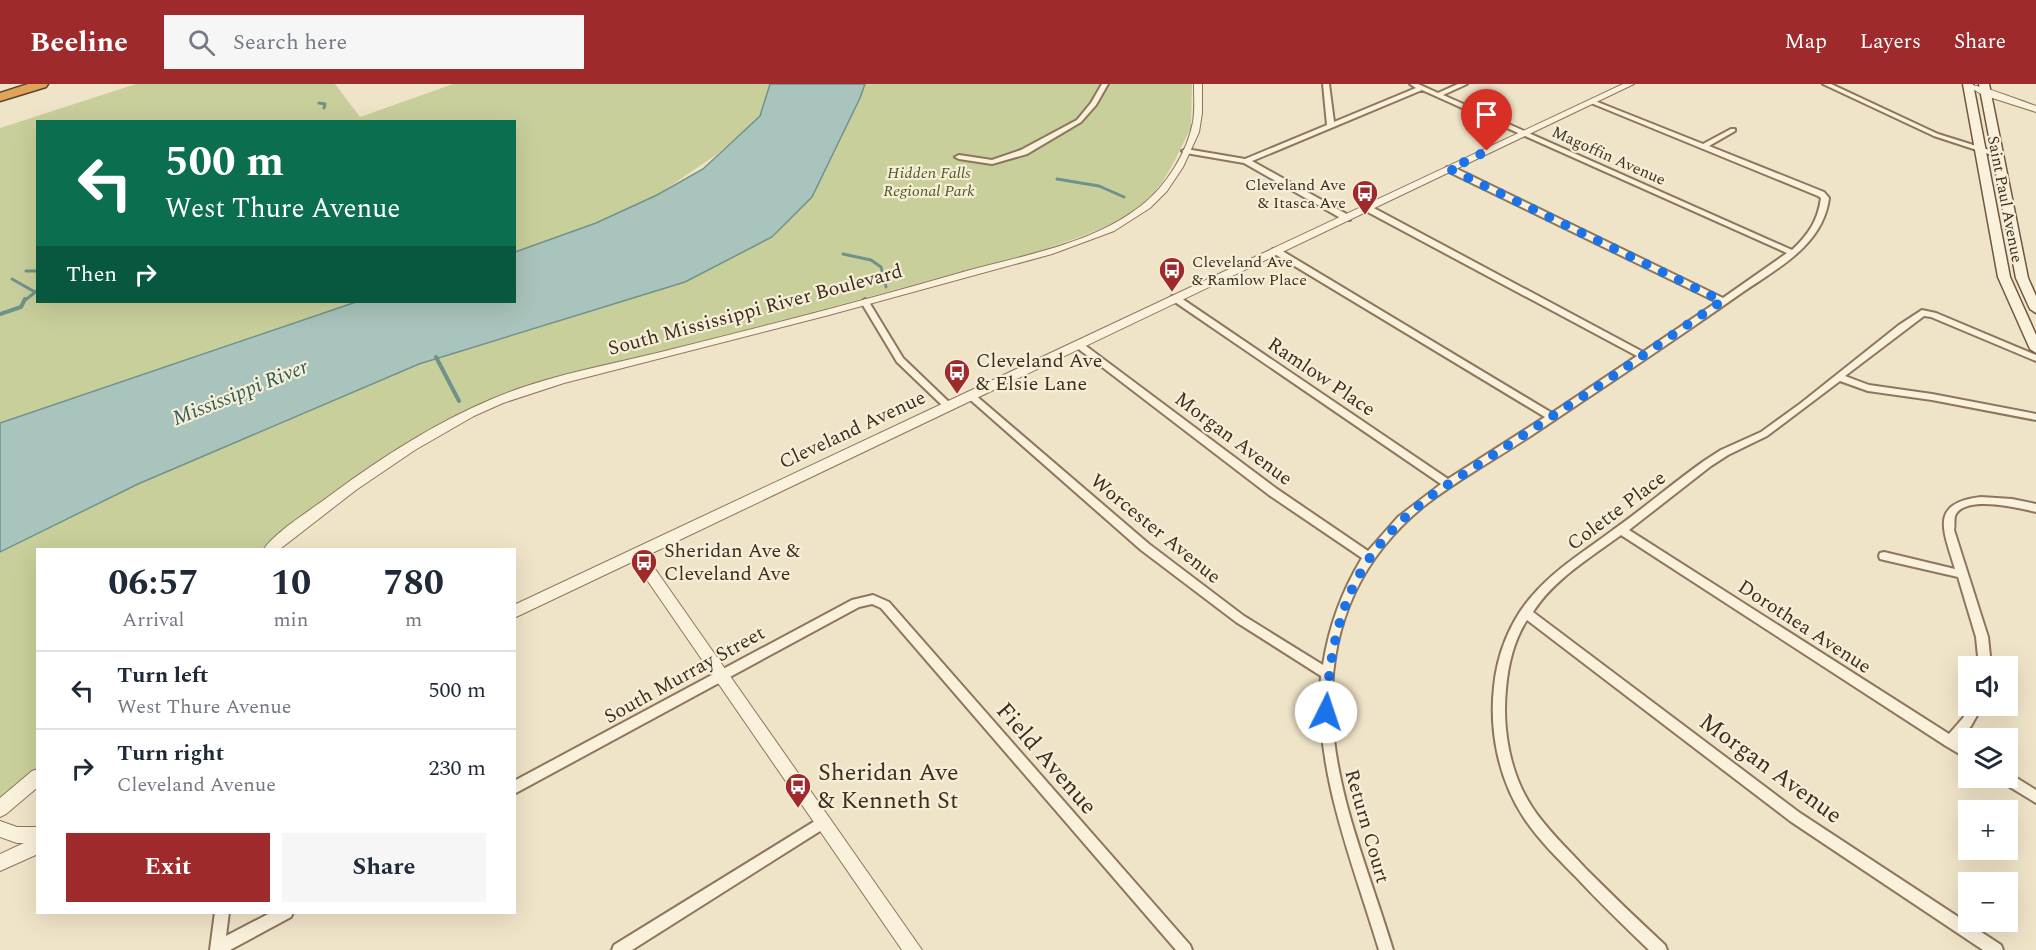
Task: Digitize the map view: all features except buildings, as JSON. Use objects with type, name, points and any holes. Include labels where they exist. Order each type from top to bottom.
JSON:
[{"type":"highway","points":[[0,97],[41,84]]},
{"type":"main road","name":"Saint Paul Avenue","points":[[1968,84],[2004,277],[2032,331],[2036,349]]},
{"type":"main road","name":"Saint Paul Avenue","points":[[1985,88],[2022,278],[2036,309]]},
{"type":"street","points":[[959,157],[992,162],[1024,152],[1080,121],[1094,104],[1105,84]]},
{"type":"street","name":"South Mississippi River Boulevard","points":[[272,548],[341,495],[430,435],[499,400],[548,384],[865,302],[1071,244],[1110,229],[1135,215],[1167,186],[1197,126],[1198,84]]},
{"type":"street","points":[[1326,84],[1331,126]]},
{"type":"street","name":"Magoffin Avenue","points":[[1413,84],[1793,253]]},
{"type":"street","points":[[1438,95],[1464,84]]},
{"type":"street","name":"Cleveland Avenue","points":[[516,611],[1630,84]]},
{"type":"street","points":[[1826,84],[1936,135],[1998,154]]},
{"type":"street","points":[[1968,84],[2036,107]]},
{"type":"street","points":[[1246,161],[1422,88]]},
{"type":"street","points":[[1593,102],[1704,146],[1733,130]]},
{"type":"street","name":"Return Court","points":[[1386,950],[1336,788],[1329,748],[1326,712],[1328,674],[1340,617],[1369,557],[1402,520],[1421,503],[1643,356],[1793,253],[1816,231],[1825,198],[1821,194],[1704,146]]},
{"type":"street","points":[[1186,151],[1246,161],[1347,218]]},
{"type":"street","points":[[1450,169],[1722,301]]},
{"type":"street","points":[[1367,208],[1643,356]]},
{"type":"street","points":[[1276,251],[1552,417]]},
{"type":"street","name":"Ramlow Place","points":[[1175,298],[1449,484]]},
{"type":"street","points":[[865,302],[900,360],[948,406]]},
{"type":"street","name":"Colette Place","points":[[1660,950],[1591,883],[1541,829],[1524,807],[1511,779],[1502,749],[1499,722],[1500,675],[1506,651],[1526,613],[1538,597],[1555,581],[1719,456],[1762,435],[1920,315],[1926,313],[2036,358]]},
{"type":"street","name":"Morgan Avenue","points":[[1079,345],[1264,486],[1369,557]]},
{"type":"street","points":[[1838,377],[1868,388],[1932,397],[2036,417]]},
{"type":"street","name":"Worcester Avenue","points":[[971,396],[1154,554],[1249,625],[1328,674]]},
{"type":"street","points":[[1984,656],[1982,637],[1961,574],[1948,522],[1955,508],[1971,501],[1983,500],[2036,508]]},
{"type":"street","name":"Dorothea Avenue","points":[[1621,531],[1958,747]]},
{"type":"street","points":[[637,554],[912,950]]},
{"type":"street","points":[[1884,556],[1961,574]]},
{"type":"street","name":"South Murray Street","points":[[516,787],[856,603],[873,599]]},
{"type":"street","name":"Field Avenue","points":[[873,599],[885,605],[1185,950]]},
{"type":"street","name":"Morgan Avenue","points":[[1526,613],[1795,816],[1995,950]]},
{"type":"street","points":[[1950,742],[1971,716]]},
{"type":"street","points":[[0,809],[36,778]]},
{"type":"street","points":[[2018,785],[2036,797]]},
{"type":"street","points":[[619,950],[823,822]]},
{"type":"street","points":[[0,829],[17,835],[36,835]]},
{"type":"street","points":[[0,863],[36,846]]},
{"type":"street","points":[[217,950],[222,914]]},
{"type":"street","points":[[217,950],[282,914]]},
{"type":"green space","points":[[136,84],[335,84],[360,117],[453,84],[770,84],[760,116],[716,155],[657,195],[596,223],[516,252],[516,120],[36,120],[36,303],[353,303],[0,423],[0,128]]},
{"type":"green space","name":"Hidden Falls Regional Park","points":[[865,84],[1192,84],[1191,128],[1171,168],[1157,189],[1133,211],[1104,227],[1043,250],[686,346],[480,406],[266,548],[36,548],[36,773],[0,804],[0,552],[138,484],[419,364],[685,282],[772,237],[812,197]]},
{"type":"water","name":"Mississippi River","points":[[770,84],[865,84],[812,197],[772,237],[685,282],[419,364],[138,484],[0,552],[0,423],[353,303],[516,303],[516,252],[596,223],[657,195],[703,169],[760,116]]},
{"type":"waterway","points":[[319,103],[325,104],[324,108]]},
{"type":"waterway","points":[[1057,179],[1099,186],[1124,197]]},
{"type":"waterway","points":[[843,254],[871,260],[881,267],[886,287]]},
{"type":"waterway","points":[[26,271],[36,271]]},
{"type":"waterway","points":[[12,279],[35,292]]},
{"type":"waterway","points":[[24,301],[36,292]]},
{"type":"waterway","points":[[0,314],[21,307],[24,301]]},
{"type":"waterway","points":[[436,357],[459,401]]},
{"type":"place","name":"Cleveland Ave & Itasca Ave","points":[[1365,216]]},
{"type":"place","name":"Cleveland Ave & Ramlow Place","points":[[1172,293]]},
{"type":"place","name":"Cleveland Ave & Elsie Lane","points":[[957,395]]},
{"type":"place","name":"Sheridan Ave & Cleveland Ave","points":[[644,585]]},
{"type":"place","name":"Sheridan Ave & Kenneth St","points":[[798,809]]},
{"type":"route","points":[[1326,712],[1332,650],[1337,626],[1347,599],[1369,557],[1402,520],[1438,491],[1600,385],[1722,301],[1450,169],[1487,151]]}]
